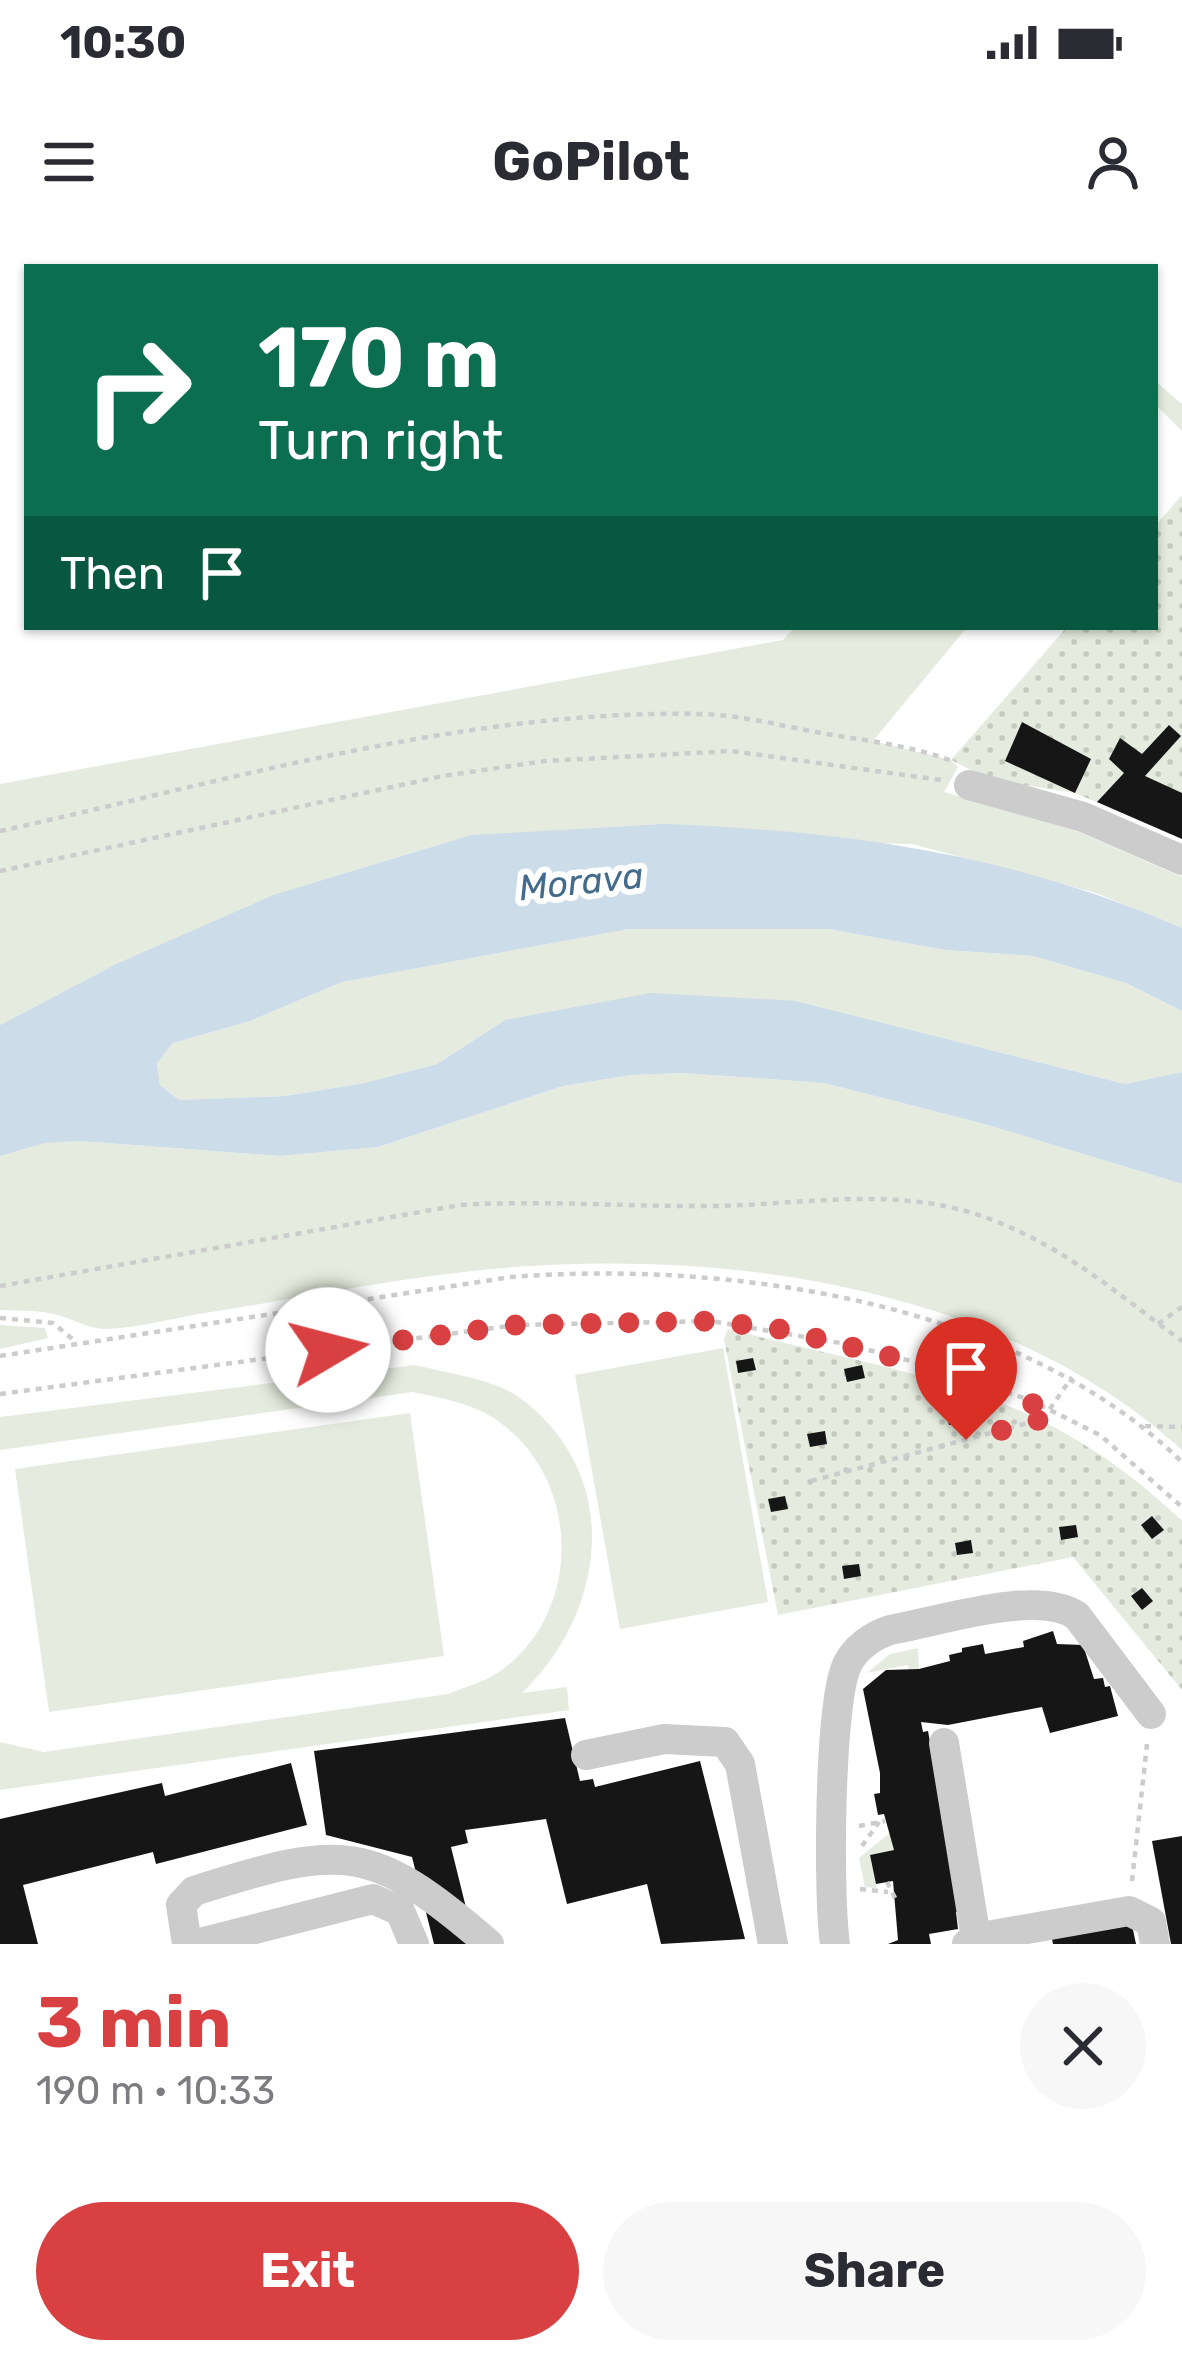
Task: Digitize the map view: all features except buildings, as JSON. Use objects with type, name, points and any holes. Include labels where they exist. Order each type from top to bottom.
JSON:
[{"type":"street","points":[[969,785],[1083,818],[1182,860]]},
{"type":"street","points":[[835,1944],[835,1706],[848,1663],[869,1640],[890,1630],[1029,1604],[1060,1606],[1077,1616],[1151,1714]]},
{"type":"street","points":[[586,1755],[664,1739],[725,1742],[740,1764],[773,1944]]},
{"type":"street","points":[[944,1743],[971,1941],[1129,1911],[1151,1922],[1155,1944]]},
{"type":"street","points":[[187,1944],[181,1905],[194,1891],[332,1858],[368,1863],[416,1884],[489,1944]]},
{"type":"street","points":[[196,1944],[373,1899],[400,1911],[414,1944]]},
{"type":"path","points":[[0,831],[375,750],[509,726],[618,716],[706,714],[892,745],[951,760],[969,785]]},
{"type":"path","points":[[0,871],[443,776],[588,757],[731,751],[824,760],[969,785]]},
{"type":"path","points":[[0,1286],[460,1205],[532,1201],[722,1205],[852,1197],[944,1204],[986,1217],[1094,1270],[1182,1341]]},
{"type":"path","points":[[0,1356],[494,1279],[676,1275],[888,1309],[1024,1354],[1072,1377],[1145,1426],[1182,1462]]},
{"type":"path","points":[[1158,1324],[1182,1307]]},
{"type":"path","points":[[0,1318],[53,1323],[68,1331],[76,1344]]},
{"type":"path","points":[[0,1394],[516,1325],[711,1321],[775,1328],[922,1364],[1052,1411],[1100,1435],[1182,1508]]},
{"type":"path","points":[[811,1480],[1043,1419],[1072,1377]]},
{"type":"path","points":[[1145,1426],[1182,1427]]},
{"type":"path","points":[[1129,1911],[1151,1714]]},
{"type":"path","points":[[854,1813],[853,1856],[882,1822],[871,1824]]},
{"type":"path","points":[[886,1882],[896,1900]]},
{"type":"path","points":[[857,1883],[865,1893],[888,1892]]},
{"type":"shaded area","points":[[1158,384],[1182,404],[1182,431],[1158,407]]},
{"type":"shaded area","points":[[1182,495],[1182,839],[1075,793],[991,780],[951,760],[1064,630],[1158,630],[1158,523]]},
{"type":"shaded area","points":[[792,630],[965,630],[873,741],[951,760],[958,767],[944,792],[1079,832],[1182,877],[1182,928],[1096,893],[912,844],[471,835],[286,891],[118,963],[0,1025],[0,784],[783,640]]},
{"type":"shaded area","points":[[629,929],[828,929],[945,950],[1033,956],[1126,983],[1182,1011],[1182,1072],[1125,1084],[796,1001],[505,1020],[437,1064],[285,1096],[179,1100],[160,1085],[157,1063],[173,1043],[250,1021],[342,982]]},
{"type":"shaded area","points":[[683,1073],[824,1083],[981,1123],[1182,1184],[1182,1450],[1107,1392],[1024,1346],[934,1311],[840,1286],[743,1271],[646,1264],[455,1273],[106,1329],[48,1313],[0,1310],[0,1156],[44,1142],[80,1141],[280,1156],[378,1147],[563,1086],[631,1075]]},
{"type":"shaded area","points":[[0,1325],[45,1328],[48,1338],[0,1349]]},
{"type":"shaded area","points":[[728,1329],[969,1391],[1075,1439],[1128,1475],[1182,1521],[1182,1690],[1073,1557],[778,1615],[724,1339]]},
{"type":"shaded area","points":[[723,1348],[768,1602],[620,1629],[575,1375]]},
{"type":"shaded area","points":[[415,1365],[509,1391],[553,1429],[576,1465],[589,1504],[592,1544],[586,1584],[551,1660],[522,1693],[567,1687],[569,1710],[0,1790],[0,1742],[44,1752],[448,1694],[493,1676],[527,1646],[547,1614],[558,1579],[562,1543],[556,1506],[543,1472],[521,1442],[492,1417],[473,1408],[413,1392],[0,1450],[0,1417]]},
{"type":"shaded area","points":[[410,1413],[444,1656],[49,1712],[15,1469]]},
{"type":"shaded area","points":[[918,1648],[919,1669],[909,1671],[908,1665],[867,1673],[890,1654]]},
{"type":"shaded area","points":[[890,1833],[894,1850],[870,1855],[877,1888],[865,1887],[859,1858]]},
{"type":"water","name":"Morava","points":[[664,824],[799,833],[928,851],[992,864],[1118,903],[1182,928],[1182,1011],[1126,983],[1033,956],[945,950],[828,929],[629,929],[342,982],[250,1021],[173,1043],[157,1063],[160,1085],[179,1100],[285,1096],[437,1064],[505,1020],[651,993],[796,1001],[1125,1084],[1182,1072],[1182,1184],[981,1123],[824,1083],[683,1073],[631,1075],[563,1086],[378,1147],[280,1156],[80,1141],[44,1143],[0,1156],[0,1025],[118,963],[276,894],[471,835]]},
{"type":"route","points":[[328,1350],[516,1325],[711,1321],[775,1328],[941,1369],[1052,1411],[1043,1419],[966,1440]]}]
